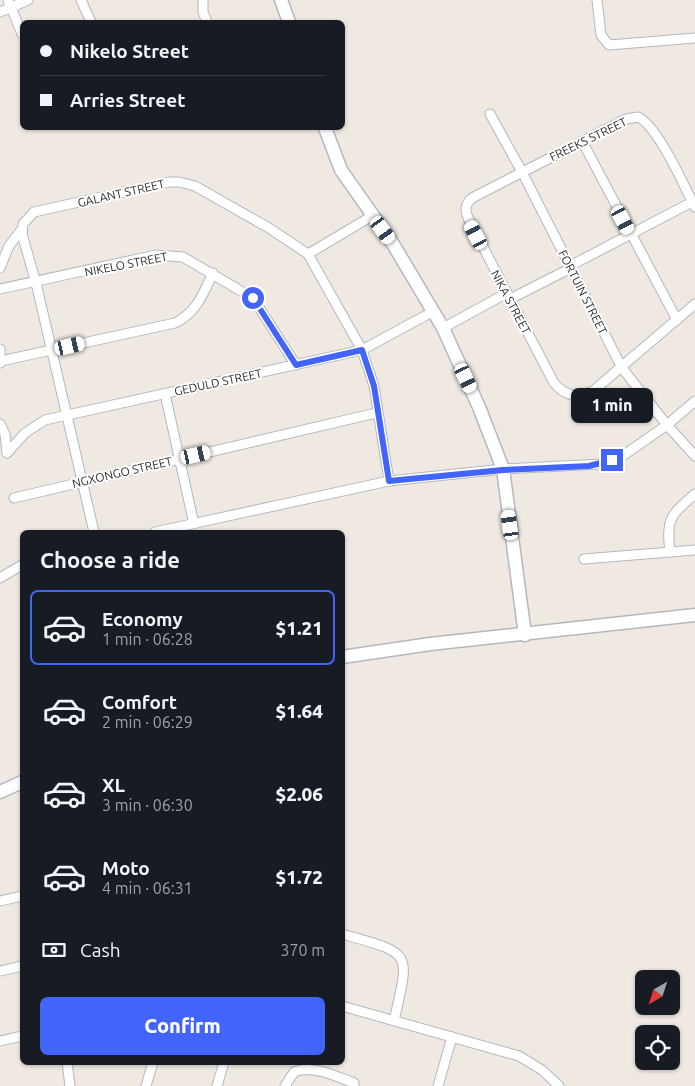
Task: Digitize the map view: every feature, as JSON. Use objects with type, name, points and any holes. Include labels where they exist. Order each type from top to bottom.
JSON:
[{"type":"street","points":[[0,12],[10,4],[28,0]]},
{"type":"street","points":[[81,0],[90,20]]},
{"type":"street","points":[[203,0],[205,20]]},
{"type":"street","points":[[281,0],[288,20]]},
{"type":"street","points":[[597,0],[600,35],[609,45],[695,38]]},
{"type":"street","points":[[10,4],[20,29]]},
{"type":"street","name":"FORTUIN STREET","points":[[490,114],[522,172],[622,368],[667,425],[695,456]]},
{"type":"street","name":"FREEKS STREET","points":[[522,172],[626,119],[638,117],[656,135],[694,205]]},
{"type":"street","points":[[326,130],[346,177],[393,244],[443,328],[479,407],[503,470],[525,635]]},
{"type":"street","points":[[582,142],[676,320]]},
{"type":"street","name":"NIKA STREET","points":[[522,172],[472,198],[466,205],[469,220],[554,383],[568,395],[577,396],[593,391],[622,368]]},
{"type":"street","name":"GALANT STREET","points":[[0,268],[9,246],[22,230],[25,220],[34,212],[179,182],[195,186],[232,205],[308,254],[362,350],[374,386],[376,413],[389,481]]},
{"type":"street","points":[[443,328],[694,205]]},
{"type":"street","points":[[308,254],[372,216]]},
{"type":"street","points":[[22,230],[93,530]]},
{"type":"street","name":"NIKELO STREET","points":[[0,289],[36,283],[166,254],[183,257],[253,298],[296,365]]},
{"type":"street","points":[[0,349],[0,362],[166,326],[183,319],[195,308],[213,273]]},
{"type":"street","points":[[622,368],[695,304]]},
{"type":"street","name":"GEDULD STREET","points":[[0,424],[5,434],[7,453],[25,432],[38,423],[362,350],[434,312]]},
{"type":"street","points":[[165,394],[194,524]]},
{"type":"street","points":[[166,530],[389,481],[503,470],[601,464],[624,455],[667,425],[695,401]]},
{"type":"street","name":"NGXONGO STREET","points":[[14,498],[376,413]]},
{"type":"street","points":[[670,552],[668,530],[671,517],[695,494]]},
{"type":"street","points":[[584,559],[695,550]]},
{"type":"street","points":[[0,578],[20,566]]},
{"type":"street","points":[[345,657],[430,644],[695,615]]},
{"type":"street","points":[[0,792],[20,783]]},
{"type":"street","points":[[0,901],[20,896]]},
{"type":"street","points":[[345,935],[390,948],[402,958],[405,972],[394,1021]]},
{"type":"street","points":[[0,971],[20,966]]},
{"type":"street","points":[[345,1007],[505,1051],[526,1059],[542,1070],[558,1086]]},
{"type":"street","points":[[0,1042],[20,1037]]},
{"type":"street","points":[[438,1086],[452,1037]]},
{"type":"street","points":[[68,1065],[70,1086]]},
{"type":"street","points":[[146,1086],[152,1065]]},
{"type":"street","points":[[217,1086],[223,1065]]},
{"type":"street","points":[[285,1086],[294,1072],[305,1069],[357,1085]]},
{"type":"route","points":[[253,298],[258,303],[296,365],[362,350],[374,386],[376,413],[389,481],[503,470],[589,466],[612,460]]}]
